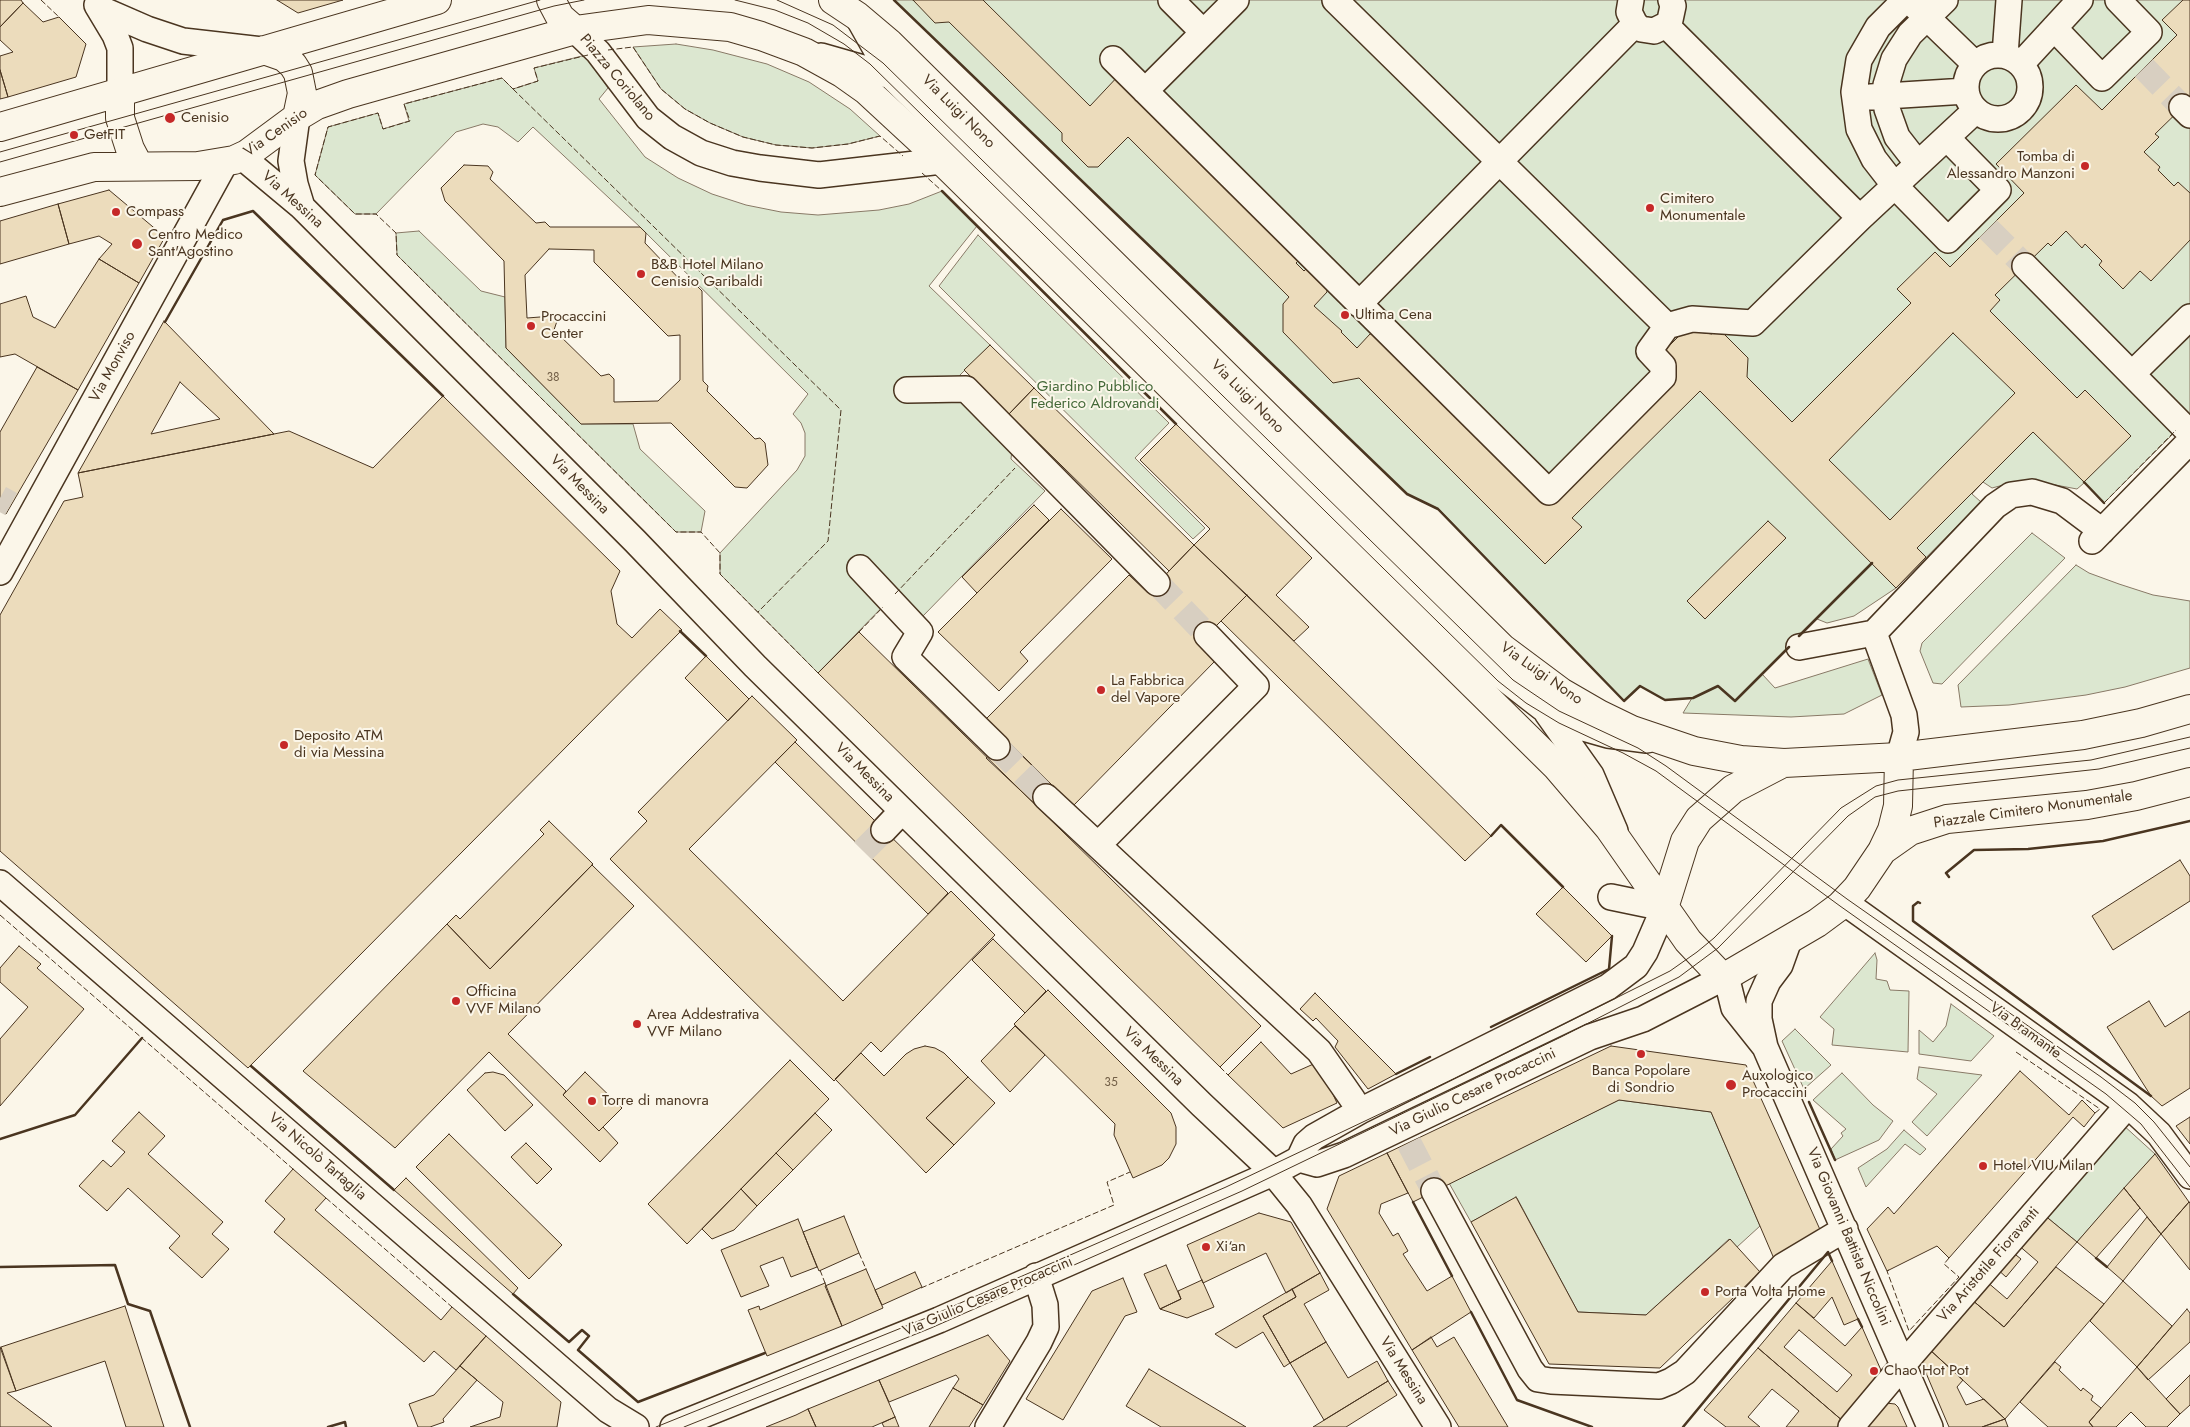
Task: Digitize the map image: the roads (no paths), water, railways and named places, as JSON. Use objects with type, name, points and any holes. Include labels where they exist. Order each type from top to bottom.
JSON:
[{"type":"main road","points":[[0,127],[437,0]]},
{"type":"main road","points":[[552,0],[560,17],[575,30]]},
{"type":"main road","points":[[833,0],[858,16]]},
{"type":"main road","name":"Via Luigi Nono","points":[[858,16],[889,43],[1502,648],[1530,670],[1577,701],[1632,730],[1662,742]]},
{"type":"main road","name":"Piazza Coriolano","points":[[575,30],[648,20],[693,22],[730,27],[804,52]]},
{"type":"main road","name":"Via Cenisio","points":[[0,192],[94,168],[198,166],[234,160],[317,105],[348,94],[575,30]]},
{"type":"main road","points":[[264,50],[284,57],[293,65],[298,74],[302,93],[297,117]]},
{"type":"main road","points":[[804,52],[855,82],[942,161],[1556,766],[1591,804],[1664,908],[1698,952],[1723,978]]},
{"type":"main road","points":[[120,93],[120,118],[130,149],[139,166]]},
{"type":"main road","points":[[1662,742],[1725,757],[1784,762],[1899,757],[2103,732],[2190,708]]},
{"type":"main road","name":"Piazzale Cimitero Monumentale","points":[[1723,978],[1817,923],[1844,902],[1866,876],[1882,851],[1892,830],[1896,814],[1899,757]]},
{"type":"main road","points":[[1664,908],[1684,841],[1699,819],[1733,789],[1784,762]]},
{"type":"main road","name":"Piazzale Cimitero Monumentale","points":[[1882,851],[1910,830],[1943,820],[2087,805],[2136,796],[2190,782]]},
{"type":"street","points":[[1171,0],[1203,32]]},
{"type":"street","points":[[1144,91],[1236,0]]},
{"type":"street","points":[[1335,0],[1667,326]]},
{"type":"street","points":[[1631,0],[1629,12],[1635,24],[1647,31],[1654,31],[1666,25],[1673,13],[1671,0]]},
{"type":"street","points":[[1905,0],[1878,27],[1859,60],[1855,97],[1859,129],[1874,159],[1894,186],[1948,240],[1981,222],[1998,190],[1946,138]]},
{"type":"street","points":[[1909,0],[1975,64]]},
{"type":"street","points":[[1918,164],[1897,137],[1887,109],[1886,85],[1894,60],[1910,34],[1945,0]]},
{"type":"street","points":[[2009,0],[2013,60]]},
{"type":"street","points":[[2054,28],[2102,78],[2136,61],[2149,32],[2118,0]]},
{"type":"street","points":[[2013,60],[2054,28],[2076,1]]},
{"type":"street","points":[[96,4],[147,29],[183,41],[264,50]]},
{"type":"street","points":[[96,4],[120,48],[120,93]]},
{"type":"street","points":[[858,16],[891,76],[1475,653],[1509,683],[1544,709],[1595,732],[1662,742]]},
{"type":"street","points":[[1358,304],[1635,24]]},
{"type":"street","points":[[1666,25],[1860,218]]},
{"type":"street","name":"Piazza Coriolano","points":[[575,30],[598,52],[648,118],[672,137],[702,153],[760,168],[819,175],[942,161]]},
{"type":"street","points":[[804,52],[891,76]]},
{"type":"street","points":[[1994,55],[2013,60],[2028,73],[2031,84],[2030,95],[2021,110],[2007,119],[1996,120],[1985,117],[1971,101],[1966,82],[1975,64],[1994,55]]},
{"type":"street","points":[[1113,59],[1549,492],[1664,377],[1663,366],[1649,351],[1667,326],[1692,319],[1753,322],[1946,138],[1971,101]]},
{"type":"street","points":[[1855,97],[1887,96],[1971,101]]},
{"type":"street","points":[[297,117],[291,161],[294,184],[302,207]]},
{"type":"street","name":"Via Messina","points":[[234,160],[302,207],[646,553],[748,659],[1273,1173],[1299,1205],[1438,1427]]},
{"type":"street","name":"Via Monviso","points":[[0,572],[20,510],[234,160]]},
{"type":"street","points":[[1799,647],[1874,633],[1995,506],[2011,496],[2032,492],[2062,501],[2094,530],[2187,433],[2132,374],[2025,266]]},
{"type":"street","points":[[2132,374],[2190,317]]},
{"type":"street","points":[[907,390],[966,389],[1157,583]]},
{"type":"street","points":[[860,568],[920,632],[905,657],[997,747]]},
{"type":"street","name":"Piazzale Cimitero Monumentale","points":[[1874,633],[1904,715],[1906,732],[1899,757]]},
{"type":"street","points":[[1098,845],[1256,686],[1207,635]]},
{"type":"street","points":[[1544,709],[1591,775],[1620,843]]},
{"type":"street","points":[[1046,797],[1319,1051],[1353,1100]]},
{"type":"street","points":[[884,830],[902,811]]},
{"type":"street","name":"Via Nicolò Tartaglia","points":[[0,883],[608,1410],[636,1427]]},
{"type":"street","points":[[1611,897],[1664,908]]},
{"type":"street","name":"Via Bramante","points":[[1844,902],[2128,1105],[2159,1134],[2190,1176]]},
{"type":"street","name":"Via Giulio Cesare Procaccini","points":[[673,1427],[939,1320],[1273,1173],[1299,1159],[1306,1144],[1314,1137],[1360,1111],[1622,978],[1636,966],[1645,952],[1664,908]]},
{"type":"street","points":[[1764,1047],[1759,1019],[1759,1001],[1768,981],[1780,965],[1789,940]]},
{"type":"street","points":[[1723,978],[1729,988],[1734,1008],[1764,1047]]},
{"type":"street","name":"Piazzale Cimitero Monumentale","points":[[1648,1017],[1723,978]]},
{"type":"street","name":"Via Giulio Cesare Procaccini","points":[[1299,1159],[1317,1164],[1404,1135],[1590,1036],[1648,1017]]},
{"type":"street","name":"Via Giovanni Battista Niccolini","points":[[1764,1047],[1930,1427]]},
{"type":"street","name":"Via Aristotile Fioravanti","points":[[1852,1427],[1903,1365],[2128,1105]]},
{"type":"street","points":[[1434,1191],[1530,1369],[1538,1379],[1551,1381],[1659,1386],[1671,1381],[1685,1372],[1783,1266],[1845,1229]]},
{"type":"street","points":[[988,1427],[1046,1327],[1046,1305],[1036,1276]]},
{"type":"tunnel","points":[[2144,68],[2182,107]]},
{"type":"tunnel","points":[[1988,229],[2025,266]]},
{"type":"tunnel","points":[[0,498],[11,504]]},
{"type":"tunnel","points":[[1157,583],[1207,635]]},
{"type":"tunnel","points":[[997,747],[1046,797]]},
{"type":"tunnel","points":[[863,851],[884,830]]},
{"type":"tunnel","points":[[1409,1143],[1434,1191]]},
{"type":"tram line","points":[[0,152],[540,0]]},
{"type":"tram line","points":[[0,162],[554,6],[584,0]]},
{"type":"tram line","points":[[735,0],[775,10],[808,23],[844,44],[870,64],[1498,681],[1526,703],[1559,723],[1656,771],[1840,906],[2106,1094],[2141,1124],[2190,1187]]},
{"type":"tram line","points":[[777,0],[833,25],[883,63],[1513,680],[1559,711],[1638,748],[1666,766],[1847,899],[2101,1077],[2135,1103],[2154,1122],[2190,1167]]},
{"type":"tram line","points":[[656,1427],[926,1318],[1226,1187],[1464,1074],[1670,971],[1714,938],[1841,808],[1876,786],[1898,780],[2091,760],[2190,737]]},
{"type":"tram line","points":[[684,1427],[931,1328],[1242,1191],[1561,1037],[1679,977],[1718,948],[1848,816],[1875,797],[1898,791],[2099,769],[2190,748]]},
{"type":"place","name":"Cenisio","points":[[170,118]]},
{"type":"place","name":"GetFIT","points":[[74,135]]},
{"type":"place","name":"Tomba di Alessandro Manzoni","points":[[2085,166]]},
{"type":"place","name":"Cimitero Monumentale","points":[[1650,208]]},
{"type":"place","name":"Compass","points":[[116,212]]},
{"type":"place","name":"Centro Medico Sant'Agostino","points":[[137,244]]},
{"type":"place","name":"B&B Hotel Milano Cenisio Garibaldi","points":[[641,274]]},
{"type":"place","name":"Ultima Cena","points":[[1345,315]]},
{"type":"place","name":"Procaccini Center","points":[[531,326]]},
{"type":"place","name":"La Fabbrica del Vapore","points":[[1101,690]]},
{"type":"place","name":"Deposito ATM di via Messina","points":[[284,745]]},
{"type":"place","name":"Officina VVF Milano","points":[[456,1001]]},
{"type":"place","name":"Area Addestrativa VVF Milano","points":[[637,1024]]},
{"type":"place","name":"Banca Popolare di Sondrio","points":[[1641,1054]]},
{"type":"place","name":"Auxologico Procaccini","points":[[1731,1085]]},
{"type":"place","name":"Torre di manovra","points":[[592,1101]]},
{"type":"place","name":"Hotel VIU Milan","points":[[1983,1166]]},
{"type":"place","name":"Xi‘an","points":[[1206,1247]]},
{"type":"place","name":"Porta Volta Home","points":[[1705,1292]]},
{"type":"place","name":"Chao Hot Pot","points":[[1874,1371]]},
{"type":"park label","name":"Giardino Pubblico Federico Aldrovandi","points":[[1095,396]]}]
